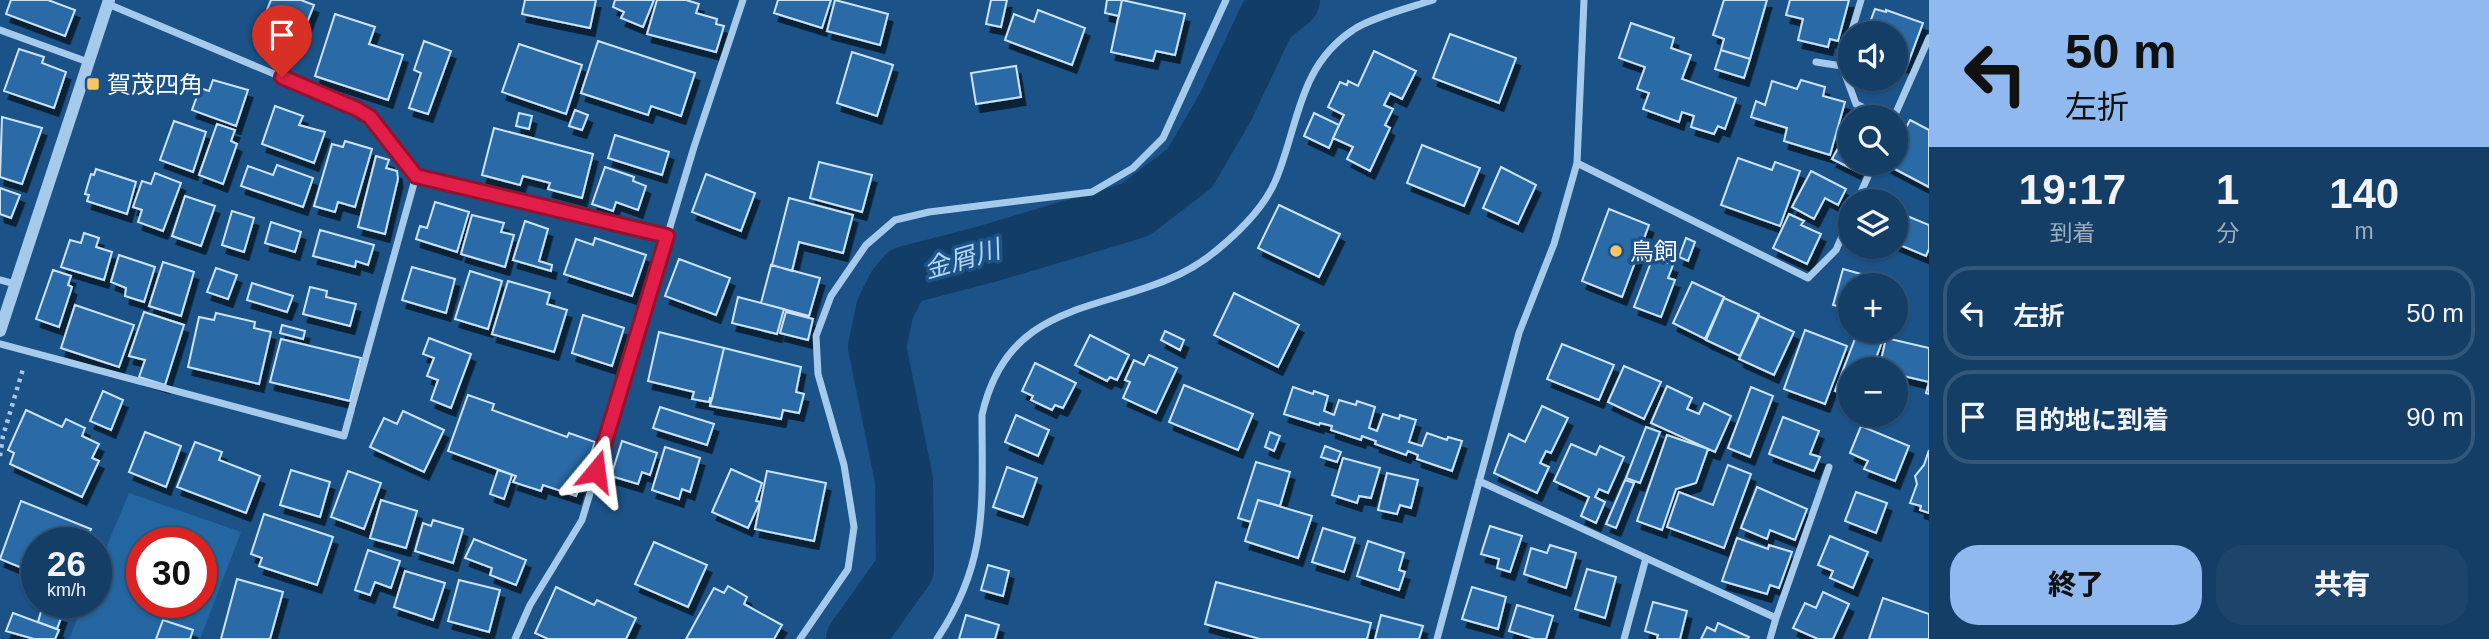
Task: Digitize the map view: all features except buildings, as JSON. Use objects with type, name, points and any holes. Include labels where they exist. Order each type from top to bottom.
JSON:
[{"type":"street","points":[[515,639],[530,606],[582,520],[667,236],[743,0]]},
{"type":"street","points":[[800,639],[848,569],[854,527],[844,465],[818,374],[816,336],[831,296],[866,245],[895,220],[929,212],[1092,192],[1133,168],[1163,138],[1226,0]]},
{"type":"street","points":[[937,639],[961,599],[978,550],[981,528],[982,415],[996,373],[1016,345],[1035,329],[1053,319],[1172,278],[1214,253],[1247,221],[1276,179],[1310,77],[1322,57],[1354,28],[1433,0]]},
{"type":"street","points":[[1437,639],[1519,333],[1554,244],[1577,163],[1584,0]]},
{"type":"street","points":[[1855,21],[1861,0]]},
{"type":"street","points":[[0,331],[109,2],[357,109],[370,117],[416,176],[667,236]]},
{"type":"street","points":[[0,30],[88,62]]},
{"type":"street","points":[[1899,105],[1929,38]]},
{"type":"street","points":[[1816,62],[1838,65]]},
{"type":"street","points":[[1577,163],[1808,278],[1838,245]]},
{"type":"street","points":[[0,344],[344,436],[416,176]]},
{"type":"street","points":[[0,280],[15,284]]},
{"type":"street","points":[[1770,639],[1829,467]]},
{"type":"street","points":[[1479,481],[1776,618]]},
{"type":"street","points":[[1625,639],[1646,558]]},
{"type":"path","points":[[0,456],[3,436],[29,352]]},
{"type":"shaded area","points":[[129,493],[241,532],[217,595],[217,527],[126,527],[126,618],[208,618],[200,639],[69,639],[78,618],[112,618],[112,534]]},
{"type":"waterway","name":"金屑川","points":[[855,639],[905,569],[904,480],[877,347],[885,309],[896,287],[906,275],[1135,210],[1190,168],[1226,106],[1267,19],[1291,0]]},
{"type":"place","name":"賀茂四角","points":[[93,84]]},
{"type":"place","name":"鳥飼","points":[[1616,251]]},
{"type":"route","points":[[282,77],[370,117],[416,176],[667,236],[596,471]]}]
